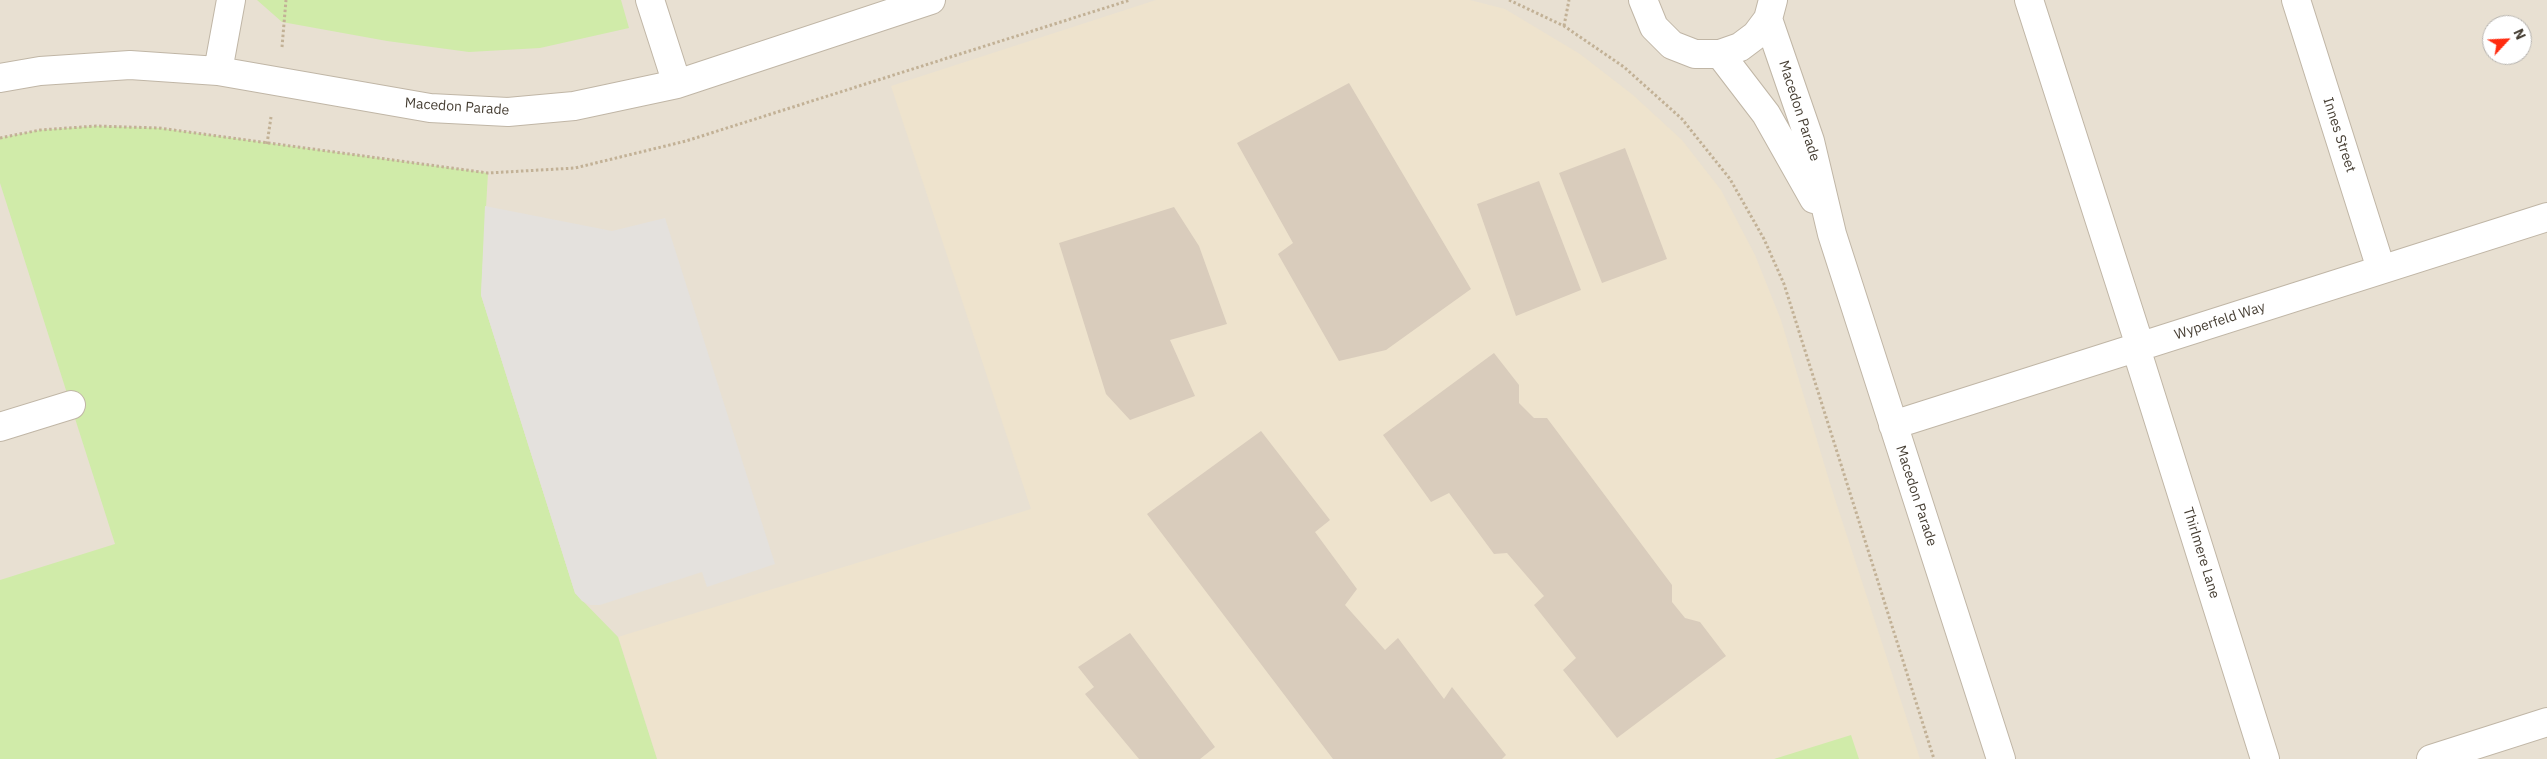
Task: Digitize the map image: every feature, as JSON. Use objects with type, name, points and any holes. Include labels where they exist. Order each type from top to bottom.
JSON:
[{"type":"street","points":[[218,70],[231,0]]},
{"type":"street","points":[[650,0],[677,84]]},
{"type":"street","name":"Macedon Parade","points":[[0,78],[40,71],[130,66],[218,70],[430,108],[501,113],[574,106],[677,84],[870,10],[931,0]]},
{"type":"street","points":[[1643,0],[1654,27],[1672,45],[1695,54],[1720,54],[1740,47],[1756,35],[1771,9]]},
{"type":"street","name":"Thirlmere Lane","points":[[2029,0],[2265,759]]},
{"type":"street","name":"Innes Street","points":[[2296,0],[2381,269]]},
{"type":"street","name":"Macedon Parade","points":[[1771,9],[1810,140],[1832,234],[2001,759]]},
{"type":"street","name":"Macedon Parade","points":[[1720,54],[1766,114],[1795,163],[1832,234]]},
{"type":"street","name":"Wyperfeld Way","points":[[1893,425],[2547,217]]},
{"type":"street","points":[[0,428],[71,405]]},
{"type":"street","points":[[2431,759],[2547,722]]},
{"type":"path","points":[[1509,0],[1564,26],[1624,67],[1682,119],[1730,179],[1764,240],[1784,284],[1934,759]]},
{"type":"path","points":[[1564,26],[1569,0]]},
{"type":"shaded area","points":[[0,0],[2547,0],[2547,759],[0,759]]},
{"type":"shaded area","points":[[1156,0],[1470,0],[1505,9],[1580,54],[1633,95],[1682,140],[1721,190],[1755,255],[1781,320],[1832,490],[1920,759],[657,759],[618,637],[1031,509],[891,86]]},
{"type":"shaded area","points":[[485,206],[612,231],[665,218],[775,564],[707,587],[702,572],[600,605],[590,605],[582,601],[575,593],[481,295]]},
{"type":"green space","points":[[257,0],[621,0],[629,28],[540,48],[469,52],[387,41],[282,22]]},
{"type":"green space","points":[[96,126],[159,128],[488,173],[481,295],[575,593],[618,637],[657,759],[0,759],[0,580],[115,544],[0,183],[0,138],[40,130]]},
{"type":"green space","points":[[1851,735],[1859,759],[1774,759]]},
{"type":"building","points":[[1349,83],[1471,289],[1386,350],[1339,361],[1278,254],[1293,243],[1237,143]]},
{"type":"building","points":[[1625,148],[1667,259],[1602,283],[1559,173]]},
{"type":"building","points":[[1539,181],[1581,290],[1516,316],[1477,204]]},
{"type":"building","points":[[1174,207],[1199,246],[1227,324],[1170,340],[1195,396],[1130,420],[1106,394],[1059,243]]},
{"type":"building","points":[[1494,353],[1519,385],[1519,403],[1534,418],[1547,418],[1672,585],[1672,602],[1685,618],[1700,622],[1726,656],[1617,738],[1563,670],[1576,658],[1534,605],[1544,596],[1507,553],[1494,554],[1449,493],[1431,502],[1383,435]]},
{"type":"building","points":[[1261,431],[1330,520],[1315,532],[1357,589],[1345,605],[1385,650],[1398,638],[1444,699],[1452,687],[1506,755],[1502,759],[1333,759],[1147,514]]},
{"type":"building","points":[[1130,633],[1215,747],[1200,759],[1139,759],[1085,694],[1094,687],[1078,667]]}]
